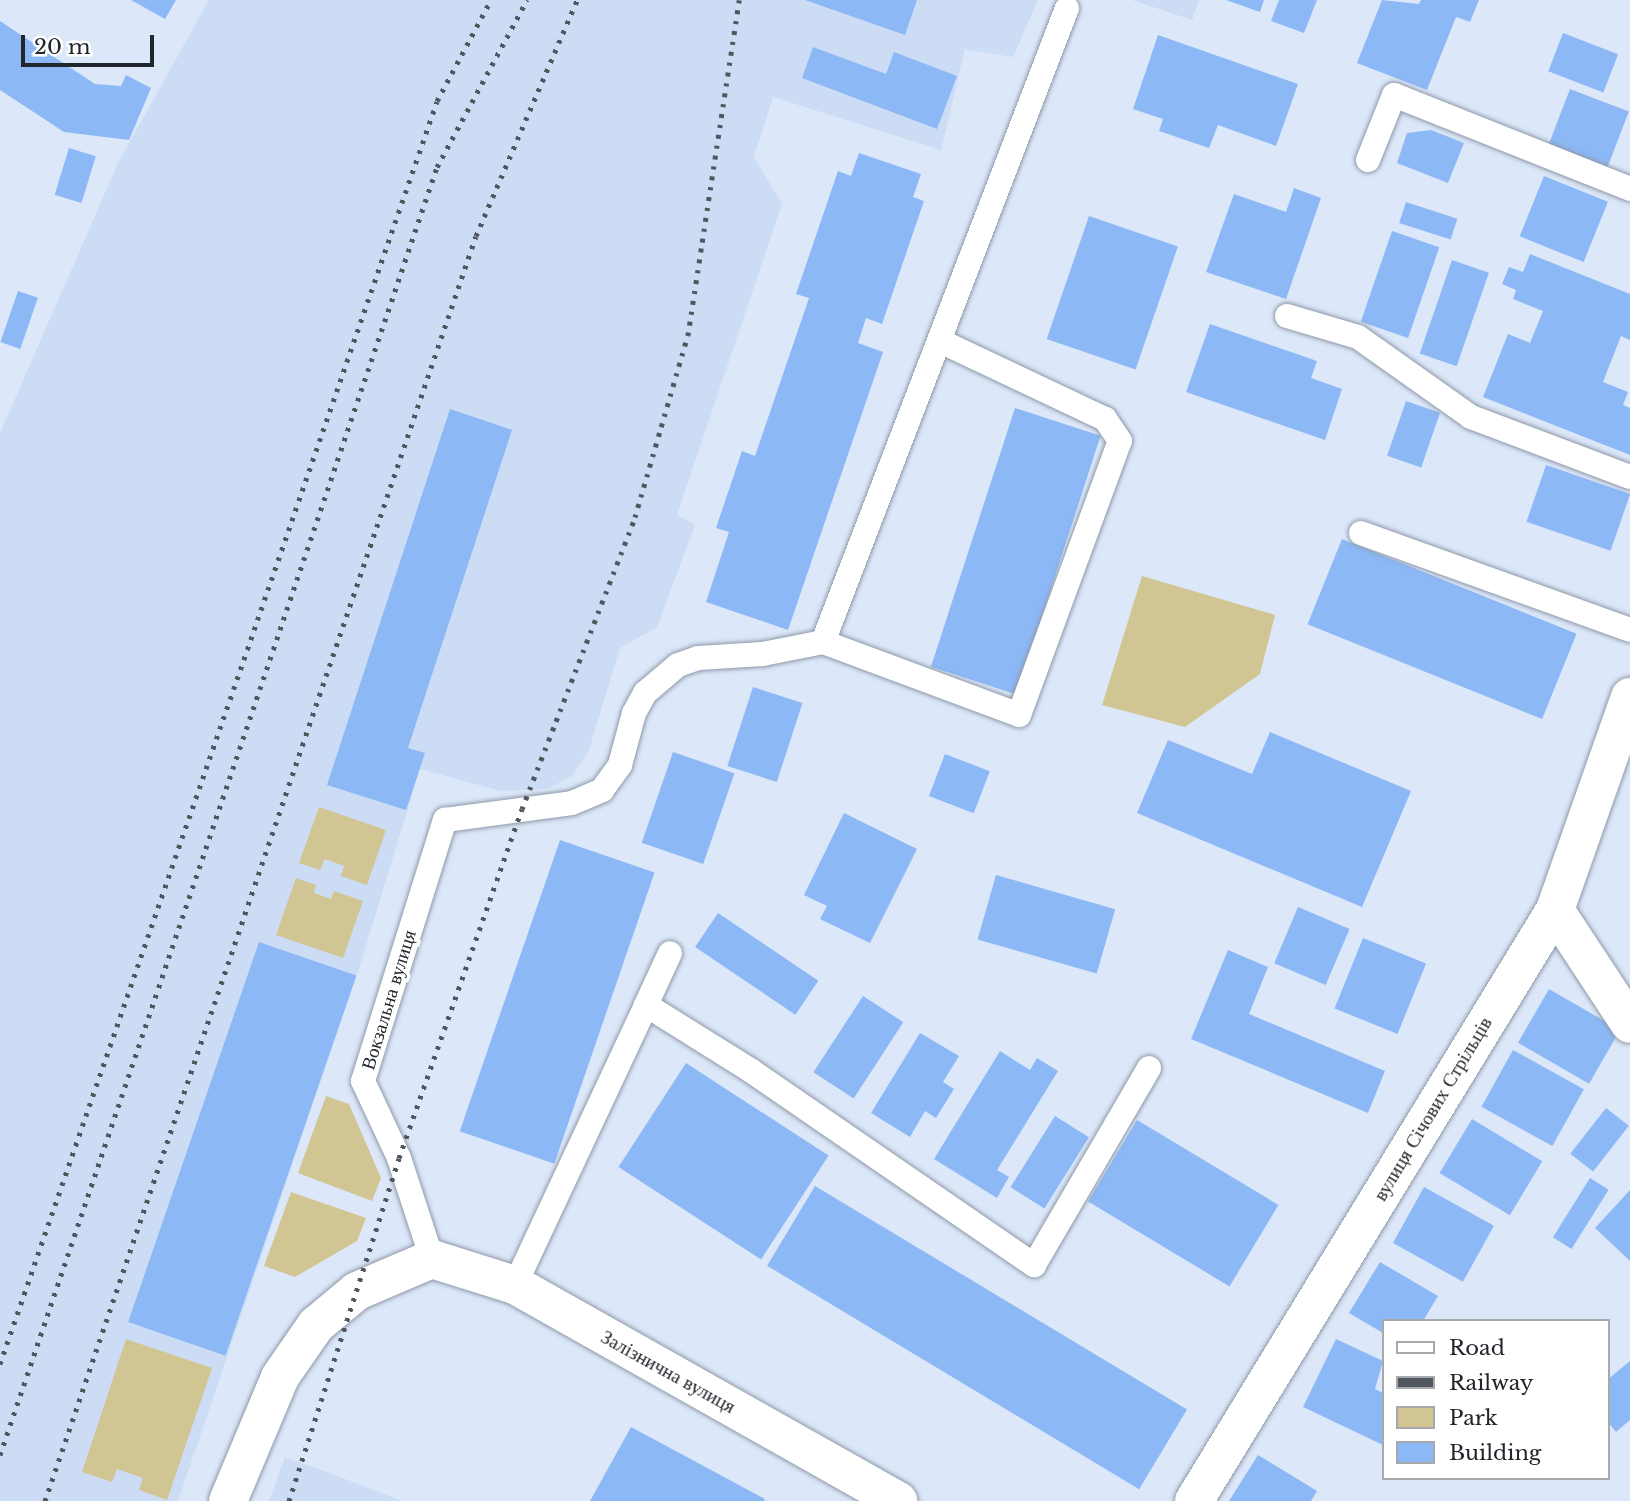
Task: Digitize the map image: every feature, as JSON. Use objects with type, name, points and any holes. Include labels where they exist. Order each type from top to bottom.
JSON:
[{"type":"street","name":"вулиця Січових Стрільців","points":[[1194,1501],[1555,910],[1630,697]]},
{"type":"street","points":[[1555,910],[1630,1024]]},
{"type":"street","points":[[228,1501],[279,1377],[316,1325],[357,1291],[432,1259]]},
{"type":"street","name":"Залізнична вулиця","points":[[432,1259],[515,1286],[898,1501]]},
{"type":"lane","points":[[940,341],[1105,419],[1120,441],[1019,715],[823,642],[1067,8]]},
{"type":"lane","points":[[1368,160],[1394,95],[1630,189]]},
{"type":"lane","points":[[1287,316],[1357,337],[1471,417],[1630,477]]},
{"type":"lane","points":[[1361,533],[1630,630]]},
{"type":"lane","name":"Вокзальна вулиця","points":[[432,1259],[399,1158],[363,1081],[445,820],[572,803],[602,790],[620,765],[634,713],[645,693],[678,665],[698,657],[763,654],[823,642]]},
{"type":"lane","points":[[515,1286],[670,953]]},
{"type":"lane","points":[[646,1005],[750,1070],[1034,1265],[1149,1068]]},
{"type":"shaded area","points":[[209,0],[1038,0],[1013,57],[965,49],[941,150],[773,97],[754,157],[782,204],[677,515],[695,525],[657,627],[620,648],[589,750],[572,776],[547,789],[501,791],[420,769],[357,975],[178,1501],[0,1501],[0,433],[119,161]]},
{"type":"shaded area","points":[[1132,0],[1199,0],[1192,20]]},
{"type":"shaded area","points":[[285,1457],[340,1477],[402,1501],[269,1501]]},
{"type":"green space","points":[[1142,576],[1275,615],[1260,674],[1185,727],[1102,705]]},
{"type":"green space","points":[[319,807],[386,830],[367,885],[341,876],[344,866],[325,859],[320,870],[299,863]]},
{"type":"green space","points":[[296,878],[316,885],[314,893],[331,899],[334,891],[363,901],[343,958],[276,935]]},
{"type":"green space","points":[[326,1096],[349,1104],[381,1178],[372,1201],[298,1173]]},
{"type":"green space","points":[[291,1192],[366,1218],[357,1241],[295,1277],[264,1266]]},
{"type":"green space","points":[[126,1339],[212,1368],[167,1500],[139,1490],[143,1478],[117,1469],[112,1482],[82,1472]]},
{"type":"building","points":[[131,0],[176,0],[165,19]]},
{"type":"building","points":[[805,0],[917,0],[905,35]]},
{"type":"building","points":[[1226,0],[1264,0],[1260,12]]},
{"type":"building","points":[[1279,0],[1317,0],[1304,33],[1271,21]]},
{"type":"building","points":[[1382,0],[1419,4],[1421,0],[1479,0],[1470,22],[1456,17],[1427,90],[1357,63]]},
{"type":"building","points":[[0,21],[95,84],[121,86],[126,75],[151,88],[129,140],[64,132],[0,90]]},
{"type":"building","points":[[1563,33],[1618,54],[1603,92],[1548,71]]},
{"type":"building","points":[[1158,35],[1298,84],[1276,146],[1218,125],[1209,148],[1159,131],[1163,119],[1133,109]]},
{"type":"building","points":[[813,47],[886,74],[894,52],[957,76],[937,129],[802,78]]},
{"type":"building","points":[[1570,89],[1629,112],[1606,170],[1547,148]]},
{"type":"building","points":[[1431,130],[1464,143],[1448,183],[1397,163],[1407,133]]},
{"type":"building","points":[[69,148],[96,156],[81,203],[55,195]]},
{"type":"building","points":[[859,153],[921,174],[913,197],[924,201],[882,324],[866,318],[858,343],[883,352],[788,630],[706,602],[729,532],[716,528],[742,451],[755,456],[809,298],[796,294],[838,171],[851,176]]},
{"type":"building","points":[[1544,176],[1608,202],[1584,262],[1520,236]]},
{"type":"building","points":[[1294,188],[1321,198],[1286,299],[1206,272],[1234,194],[1286,212]]},
{"type":"building","points":[[1406,202],[1457,219],[1451,240],[1399,223]]},
{"type":"building","points":[[1089,216],[1178,247],[1136,370],[1047,339]]},
{"type":"building","points":[[1392,231],[1439,247],[1408,338],[1361,322]]},
{"type":"building","points":[[1530,254],[1630,294],[1630,340],[1621,336],[1603,382],[1628,392],[1623,405],[1630,408],[1630,455],[1483,397],[1508,334],[1530,343],[1543,311],[1513,299],[1516,290],[1502,284],[1509,267],[1523,272]]},
{"type":"building","points":[[1452,260],[1489,273],[1457,366],[1420,354]]},
{"type":"building","points":[[18,291],[38,298],[20,349],[0,342]]},
{"type":"building","points":[[1210,324],[1317,361],[1311,378],[1342,389],[1325,440],[1186,392]]},
{"type":"building","points":[[1406,401],[1440,413],[1421,468],[1387,456]]},
{"type":"building","points":[[1015,408],[1101,436],[1017,694],[931,667]]},
{"type":"building","points":[[450,409],[512,430],[408,748],[425,753],[406,810],[327,785]]},
{"type":"building","points":[[1546,465],[1630,494],[1611,551],[1526,522]]},
{"type":"building","points":[[1342,539],[1577,634],[1542,719],[1308,624]]},
{"type":"building","points":[[753,687],[802,703],[777,782],[727,766]]},
{"type":"building","points":[[1270,732],[1411,791],[1362,907],[1137,813],[1168,740],[1252,774]]},
{"type":"building","points":[[673,752],[734,773],[703,864],[642,843]]},
{"type":"building","points":[[945,754],[990,771],[974,813],[929,796]]},
{"type":"building","points":[[844,813],[917,849],[870,943],[820,919],[827,906],[804,895]]},
{"type":"building","points":[[560,840],[655,873],[554,1164],[460,1131]]},
{"type":"building","points":[[996,875],[1115,909],[1097,974],[978,939]]},
{"type":"building","points":[[1298,907],[1350,929],[1326,985],[1274,963]]},
{"type":"building","points":[[718,913],[818,981],[795,1015],[695,947]]},
{"type":"building","points":[[1363,938],[1426,963],[1398,1034],[1335,1008]]},
{"type":"building","points":[[259,942],[356,976],[226,1356],[128,1322]]},
{"type":"building","points":[[1228,950],[1268,967],[1249,1014],[1385,1071],[1368,1113],[1191,1039]]},
{"type":"building","points":[[1549,989],[1620,1030],[1589,1084],[1518,1043]]},
{"type":"building","points":[[863,996],[903,1022],[854,1098],[813,1072]]},
{"type":"building","points":[[920,1033],[959,1056],[943,1082],[954,1089],[936,1118],[925,1111],[910,1137],[871,1113]]},
{"type":"building","points":[[1513,1050],[1584,1089],[1552,1146],[1481,1107]]},
{"type":"building","points":[[1000,1051],[1030,1070],[1037,1058],[1058,1071],[997,1170],[1009,1177],[997,1198],[934,1159]]},
{"type":"building","points":[[686,1063],[829,1156],[761,1260],[618,1167]]},
{"type":"building","points":[[1606,1108],[1629,1126],[1593,1172],[1570,1154]]},
{"type":"building","points":[[1055,1116],[1089,1137],[1044,1208],[1010,1187]]},
{"type":"building","points":[[1472,1119],[1542,1161],[1510,1215],[1440,1173]]},
{"type":"building","points":[[1137,1120],[1278,1205],[1230,1286],[1088,1201]]},
{"type":"building","points":[[1590,1178],[1609,1190],[1572,1249],[1553,1237]]},
{"type":"building","points":[[815,1186],[1187,1410],[1139,1489],[767,1266]]},
{"type":"building","points":[[1424,1187],[1494,1226],[1463,1282],[1393,1243]]},
{"type":"building","points":[[1630,1190],[1630,1261],[1595,1228]]},
{"type":"building","points":[[1380,1262],[1438,1296],[1424,1319],[1382,1319],[1382,1332],[1349,1313]]},
{"type":"building","points":[[1336,1339],[1382,1361],[1375,1389],[1382,1392],[1382,1445],[1303,1407]]},
{"type":"building","points":[[1630,1361],[1630,1420],[1616,1432],[1609,1423],[1609,1378]]},
{"type":"building","points":[[631,1427],[765,1499],[764,1501],[590,1501]]},
{"type":"building","points":[[1258,1455],[1317,1491],[1311,1501],[1229,1501]]},
{"type":"railway","points":[[0,1364],[437,101],[491,0]]},
{"type":"railway","points":[[0,1455],[437,167],[527,0]]},
{"type":"railway","points":[[45,1501],[476,236],[577,0]]},
{"type":"railway","points":[[289,1501],[399,1158],[522,809],[635,517],[688,335],[739,0]]}]
